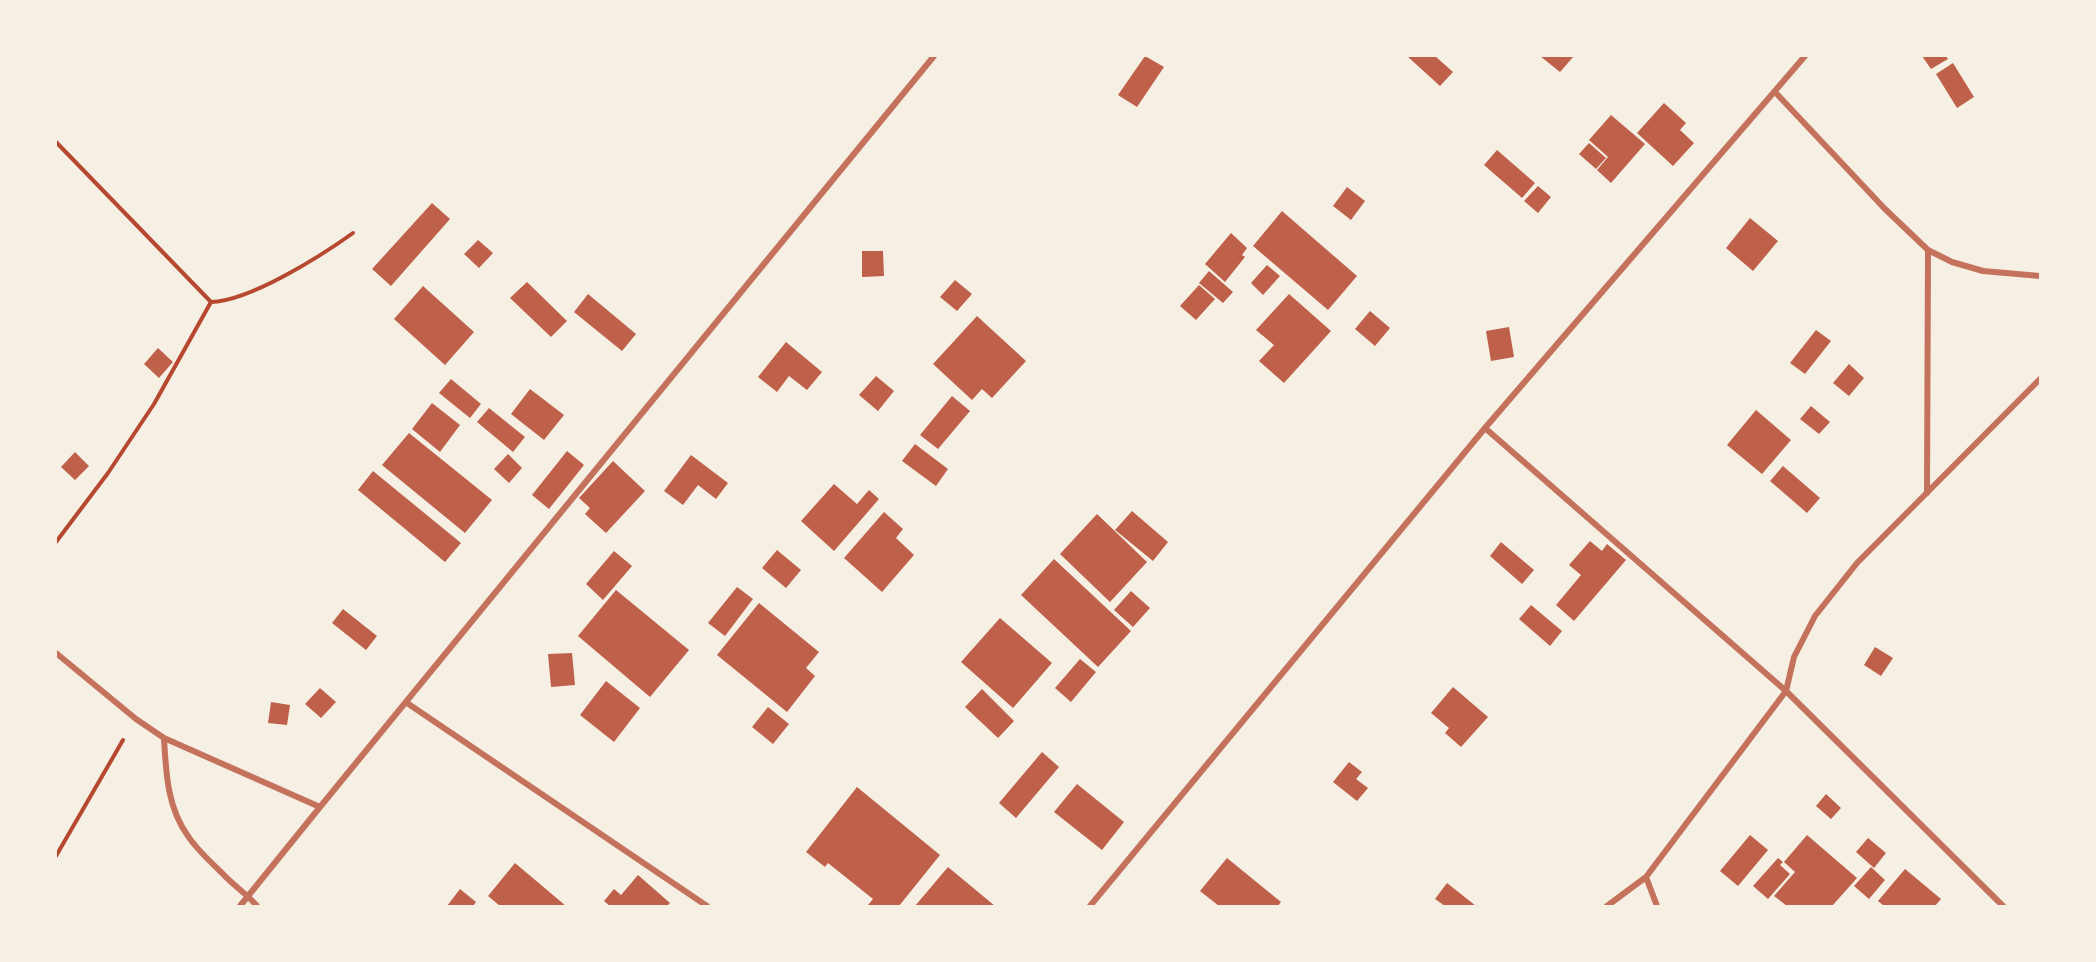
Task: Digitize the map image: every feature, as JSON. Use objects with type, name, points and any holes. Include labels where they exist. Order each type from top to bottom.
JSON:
[{"type":"street","points":[[240,906],[934,56]]},
{"type":"street","points":[[1090,906],[1485,428],[1805,56]]},
{"type":"street","points":[[1775,92],[1899,224],[1928,250],[1952,262],[1983,271],[2040,276]]},
{"type":"street","points":[[1927,493],[1928,250]]},
{"type":"street","points":[[1607,906],[1646,877],[1786,691],[1794,657],[1815,616],[1857,563],[2040,379]]},
{"type":"street","points":[[1485,428],[1786,691],[2003,906]]},
{"type":"street","points":[[56,653],[135,719],[165,738],[320,807]]},
{"type":"street","points":[[406,703],[707,906]]},
{"type":"street","points":[[165,738],[166,779],[177,818],[188,837],[206,857],[249,896],[256,906]]},
{"type":"street","points":[[1646,877],[1657,906]]},
{"type":"path","points":[[56,142],[211,302]]},
{"type":"path","points":[[211,302],[223,301],[289,273],[313,260],[353,232]]},
{"type":"path","points":[[56,542],[108,473],[154,404],[211,302]]},
{"type":"path","points":[[56,856],[135,719]]},
{"type":"building","points":[[1145,56],[1164,67],[1137,107],[1118,95]]},
{"type":"building","points":[[1407,56],[1435,56],[1453,72],[1440,86]]},
{"type":"building","points":[[1540,56],[1574,56],[1560,72]]},
{"type":"building","points":[[1922,56],[1946,56],[1948,59],[1931,69]]},
{"type":"building","points":[[1953,63],[1974,97],[1957,108],[1936,74]]},
{"type":"building","points":[[1664,103],[1686,123],[1680,130],[1694,143],[1673,166],[1637,133]]},
{"type":"building","points":[[1611,115],[1645,144],[1611,183],[1597,170],[1608,157],[1589,140]]},
{"type":"building","points":[[1589,143],[1606,158],[1596,169],[1579,154]]},
{"type":"building","points":[[1497,150],[1535,183],[1522,198],[1484,165]]},
{"type":"building","points":[[1538,186],[1551,197],[1538,213],[1524,201]]},
{"type":"building","points":[[1347,187],[1365,201],[1351,220],[1333,206]]},
{"type":"building","points":[[432,203],[450,219],[391,286],[372,269]]},
{"type":"building","points":[[1282,211],[1357,276],[1328,310],[1253,246]]},
{"type":"building","points":[[1750,218],[1778,241],[1753,271],[1726,248]]},
{"type":"building","points":[[1231,233],[1247,248],[1242,255],[1245,257],[1225,282],[1205,264]]},
{"type":"building","points":[[478,240],[493,253],[479,268],[464,254]]},
{"type":"building","points":[[862,251],[883,251],[884,276],[862,277]]},
{"type":"building","points":[[1267,265],[1280,276],[1263,295],[1251,283]]},
{"type":"building","points":[[1209,271],[1233,292],[1223,303],[1199,283]]},
{"type":"building","points":[[955,280],[972,294],[957,311],[940,297]]},
{"type":"building","points":[[527,282],[567,321],[551,337],[510,298]]},
{"type":"building","points":[[1199,285],[1215,299],[1196,320],[1180,306]]},
{"type":"building","points":[[423,286],[474,332],[445,365],[394,319]]},
{"type":"building","points":[[588,294],[636,334],[622,351],[574,312]]},
{"type":"building","points":[[1289,294],[1331,331],[1284,383],[1259,361],[1274,345],[1256,330]]},
{"type":"building","points":[[1370,311],[1390,328],[1375,346],[1355,329]]},
{"type":"building","points":[[977,316],[1026,361],[992,398],[982,389],[972,400],[933,364]]},
{"type":"building","points":[[1509,327],[1514,357],[1491,361],[1486,331]]},
{"type":"building","points":[[1816,330],[1831,341],[1805,374],[1790,363]]},
{"type":"building","points":[[786,342],[822,372],[807,390],[789,376],[777,392],[758,377]]},
{"type":"building","points":[[158,348],[173,362],[159,378],[144,364]]},
{"type":"building","points":[[1849,364],[1864,378],[1849,396],[1833,383]]},
{"type":"building","points":[[876,376],[894,391],[878,411],[859,395]]},
{"type":"building","points":[[451,379],[481,404],[470,418],[439,393]]},
{"type":"building","points":[[530,389],[564,415],[544,440],[511,414]]},
{"type":"building","points":[[952,396],[970,411],[938,449],[920,435]]},
{"type":"building","points":[[432,403],[460,425],[440,452],[412,429]]},
{"type":"building","points":[[1811,406],[1830,422],[1819,434],[1800,419]]},
{"type":"building","points":[[489,408],[525,437],[513,452],[477,422]]},
{"type":"building","points":[[1756,410],[1791,440],[1762,474],[1727,445]]},
{"type":"building","points":[[409,433],[492,500],[465,533],[382,465]]},
{"type":"building","points":[[915,444],[948,469],[936,486],[902,461]]},
{"type":"building","points":[[567,451],[584,465],[549,509],[532,495]]},
{"type":"building","points":[[75,452],[89,466],[75,480],[61,467]]},
{"type":"building","points":[[508,454],[522,468],[509,483],[494,469]]},
{"type":"building","points":[[691,455],[728,483],[716,499],[698,485],[683,505],[664,491]]},
{"type":"building","points":[[613,461],[645,491],[606,533],[585,514],[590,508],[579,498]]},
{"type":"building","points":[[1783,466],[1820,498],[1807,513],[1770,481]]},
{"type":"building","points":[[373,471],[461,543],[445,562],[358,490]]},
{"type":"building","points":[[834,484],[857,504],[869,490],[879,499],[834,551],[801,521]]},
{"type":"building","points":[[1132,511],[1168,542],[1153,561],[1115,530]]},
{"type":"building","points":[[884,512],[903,529],[896,538],[914,555],[882,592],[844,558]]},
{"type":"building","points":[[1097,514],[1147,562],[1110,602],[1060,554]]},
{"type":"building","points":[[1590,541],[1602,551],[1607,544],[1626,560],[1574,621],[1556,605],[1581,575],[1569,565]]},
{"type":"building","points":[[1501,542],[1534,570],[1522,584],[1490,556]]},
{"type":"building","points":[[777,550],[801,570],[786,588],[762,568]]},
{"type":"building","points":[[614,551],[632,566],[603,600],[586,584]]},
{"type":"building","points":[[1054,559],[1131,631],[1098,667],[1021,595]]},
{"type":"building","points":[[737,587],[753,599],[725,636],[708,623]]},
{"type":"building","points":[[616,590],[689,650],[650,697],[578,636]]},
{"type":"building","points":[[1131,591],[1150,608],[1133,627],[1114,610]]},
{"type":"building","points":[[759,603],[819,652],[806,668],[815,676],[787,712],[717,655]]},
{"type":"building","points":[[1531,605],[1562,631],[1550,646],[1519,619]]},
{"type":"building","points":[[343,609],[377,636],[366,650],[332,623]]},
{"type":"building","points":[[1000,618],[1052,663],[1013,708],[961,662]]},
{"type":"building","points":[[1875,647],[1893,658],[1881,676],[1864,665]]},
{"type":"building","points":[[572,653],[575,685],[551,687],[548,654]]},
{"type":"building","points":[[1080,659],[1096,672],[1071,702],[1055,688]]},
{"type":"building","points":[[606,681],[640,708],[614,742],[580,715]]},
{"type":"building","points":[[1453,687],[1488,717],[1461,747],[1445,733],[1449,728],[1431,713]]},
{"type":"building","points":[[320,688],[336,702],[321,718],[305,704]]},
{"type":"building","points":[[982,689],[1014,721],[998,738],[965,707]]},
{"type":"building","points":[[271,702],[290,705],[287,725],[268,723]]},
{"type":"building","points":[[768,707],[789,724],[773,744],[752,727]]},
{"type":"building","points":[[1042,752],[1059,767],[1016,818],[999,803]]},
{"type":"building","points":[[1349,762],[1362,772],[1356,779],[1368,788],[1357,801],[1333,782]]},
{"type":"building","points":[[1077,784],[1124,822],[1102,850],[1054,812]]},
{"type":"building","points":[[857,787],[940,855],[899,906],[868,905],[873,899],[828,863],[825,867],[806,852]]},
{"type":"building","points":[[1826,794],[1841,808],[1831,819],[1816,806]]},
{"type":"building","points":[[1750,835],[1768,850],[1738,886],[1720,871]]},
{"type":"building","points":[[1807,835],[1857,878],[1832,906],[1787,906],[1774,896],[1795,872],[1784,862]]},
{"type":"building","points":[[1868,838],[1886,853],[1874,868],[1856,852]]},
{"type":"building","points":[[1227,858],[1281,902],[1278,906],[1219,906],[1200,891]]},
{"type":"building","points":[[1778,858],[1783,862],[1780,865],[1790,874],[1768,899],[1753,886]]},
{"type":"building","points":[[515,863],[566,906],[500,906],[488,896]]},
{"type":"building","points":[[948,867],[995,906],[915,906]]},
{"type":"building","points":[[1871,867],[1885,880],[1869,899],[1854,886]]},
{"type":"building","points":[[1905,869],[1941,899],[1935,906],[1884,906],[1878,901]]},
{"type":"building","points":[[638,875],[670,903],[667,906],[610,906],[604,901],[614,889],[621,895]]},
{"type":"building","points":[[1447,883],[1476,906],[1445,906],[1435,899]]},
{"type":"building","points":[[460,889],[476,902],[473,906],[447,906]]}]
